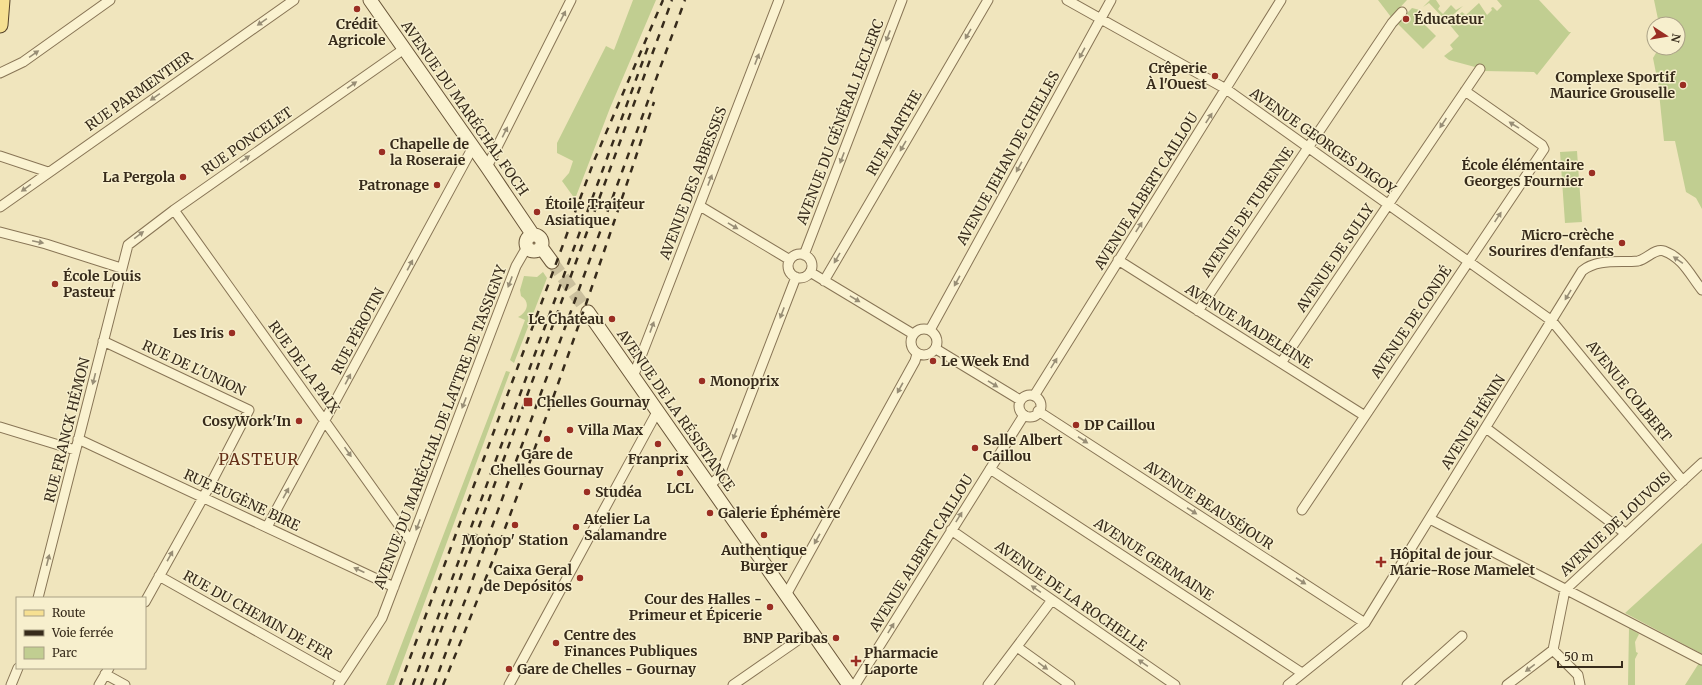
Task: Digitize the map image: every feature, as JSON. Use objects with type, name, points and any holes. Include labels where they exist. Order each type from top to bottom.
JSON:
[{"type":"main road","points":[[0,25],[2,0]]},
{"type":"street","points":[[0,73],[23,62],[110,0]]},
{"type":"street","name":"RUE PARMENTIER","points":[[0,207],[294,0]]},
{"type":"street","points":[[487,167],[571,0]]},
{"type":"street","name":"AVENUE DES ABBESSES","points":[[633,377],[779,0]]},
{"type":"street","name":"AVENUE DU GÉNÉRAL LECLERC","points":[[804,255],[902,0]]},
{"type":"street","name":"RUE MARTHE","points":[[824,281],[988,0]]},
{"type":"street","name":"AVENUE GEORGES DIGOY","points":[[1067,0],[1226,89],[1552,321]]},
{"type":"street","name":"AVENUE JEHAN DE CHELLES","points":[[930,330],[1111,0]]},
{"type":"street","name":"AVENUE DU MARÉCHAL FOCH","points":[[372,1],[487,167],[530,241],[538,236],[542,240],[541,248],[552,262]]},
{"type":"street","name":"AVENUE ALBERT CAILLOU","points":[[1034,396],[1280,1]]},
{"type":"street","name":"AVENUE DE TURENNE","points":[[1198,311],[1308,147],[1402,12]]},
{"type":"street","name":"RUE PONCELET","points":[[122,268],[126,251],[131,242],[174,210],[404,49]]},
{"type":"street","name":"AVENUE DE SULLY","points":[[1281,363],[1480,69]]},
{"type":"street","name":"AVENUE DE CONDÉ","points":[[1302,510],[1544,148],[1542,145],[1465,91]]},
{"type":"street","name":"RUE PÉROTIN","points":[[267,527],[326,421],[473,147]]},
{"type":"street","points":[[0,156],[48,172]]},
{"type":"street","points":[[700,206],[790,260]]},
{"type":"street","name":"RUE DE LA PAIX","points":[[174,210],[411,542]]},
{"type":"street","points":[[0,232],[46,244],[122,268]]},
{"type":"street","name":"AVENUE DU MARÉCHAL DE LATTRE DE TASSIGNY","points":[[340,682],[382,618],[510,281],[530,241]]},
{"type":"street","name":"AVENUE HÉNIN","points":[[1288,685],[1302,672],[1365,623],[1582,272],[1587,268],[1610,261],[1640,260],[1656,252],[1663,251],[1682,262],[1702,290]]},
{"type":"street","points":[[797,255],[804,255],[811,262],[810,272],[804,277],[796,277],[789,269],[790,260],[797,255]]},
{"type":"street","name":"AVENUE MADELEINE","points":[[1118,260],[1365,416]]},
{"type":"street","name":"RUE FRANCK HÉMON","points":[[38,597],[122,268]]},
{"type":"street","points":[[810,272],[914,334]]},
{"type":"street","points":[[709,486],[719,477],[796,277]]},
{"type":"street","name":"AVENUE DE LA RÉSISTANCE","points":[[588,312],[849,685]]},
{"type":"street","name":"AVENUE COLBERT","points":[[1552,321],[1683,481]]},
{"type":"street","points":[[921,329],[930,330],[934,332],[938,340],[936,349],[926,356],[917,354],[912,347],[911,338],[921,329]]},
{"type":"street","name":"RUE DE L'UNION","points":[[103,342],[249,410],[203,497]]},
{"type":"street","points":[[936,349],[1020,400]]},
{"type":"street","points":[[786,595],[911,368],[917,354]]},
{"type":"street","points":[[1025,396],[1034,396],[1040,402],[1038,411],[1032,416],[1024,415],[1019,407],[1020,400],[1025,396]]},
{"type":"street","name":"AVENUE BEAUSÉJOUR","points":[[1038,411],[1365,623]]},
{"type":"street","points":[[509,685],[657,412]]},
{"type":"street","name":"AVENUE ALBERT CAILLOU","points":[[855,685],[1024,415]]},
{"type":"street","points":[[0,427],[76,450]]},
{"type":"street","points":[[1486,428],[1625,533]]},
{"type":"street","name":"RUE EUGÈNE BIRE","points":[[78,439],[394,587]]},
{"type":"street","name":"AVENUE DE LOUVOIS","points":[[1553,650],[1565,590],[1702,463]]},
{"type":"street","name":"AVENUE GERMAINE","points":[[990,469],[1302,672]]},
{"type":"street","points":[[146,600],[203,497]]},
{"type":"street","points":[[1430,519],[1702,660]]},
{"type":"street","name":"AVENUE DE LA ROCHELLE","points":[[951,530],[1175,685]]},
{"type":"street","name":"RUE DU CHEMIN DE FER","points":[[159,576],[340,682]]},
{"type":"street","points":[[988,685],[1052,600]]},
{"type":"street","points":[[734,685],[811,631]]},
{"type":"street","points":[[1407,685],[1462,636]]},
{"type":"street","points":[[1017,647],[1070,685]]},
{"type":"street","points":[[1507,685],[1553,650],[1578,675],[1580,685]]},
{"type":"street","points":[[11,685],[18,669]]},
{"type":"street","points":[[99,685],[107,671],[125,685]]},
{"type":"green space","points":[[633,0],[656,0],[610,108],[575,199],[562,181],[569,173],[573,161],[557,153],[557,143],[606,46],[614,50]]},
{"type":"green space","points":[[1378,0],[1407,0],[1391,17]]},
{"type":"green space","points":[[1430,0],[1436,0],[1440,6],[1438,9],[1443,14],[1451,5],[1456,10],[1463,6],[1446,21],[1429,3],[1423,7]]},
{"type":"green space","points":[[1497,0],[1539,0],[1569,32],[1571,32],[1537,75],[1534,72],[1483,71],[1475,67],[1449,60],[1444,56],[1453,49],[1450,45],[1459,36],[1449,24],[1462,12],[1466,15],[1479,3],[1487,15],[1493,7],[1497,11],[1502,6]]},
{"type":"green space","name":"Complexe Sportif Maurice Grouselle","points":[[1654,0],[1702,0],[1702,209],[1696,198],[1686,192],[1675,141],[1664,141],[1658,83],[1653,58],[1654,56],[1686,56],[1686,16],[1657,16]]},
{"type":"green space","points":[[1412,8],[1420,10],[1415,15],[1436,36],[1423,49],[1398,24],[1402,18],[1406,21],[1408,18],[1405,15]]},
{"type":"green space","points":[[1577,151],[1582,222],[1565,223],[1560,152]]},
{"type":"green space","points":[[543,272],[547,278],[514,363],[510,360],[525,320],[518,317],[524,313],[527,307],[526,301],[521,296],[520,290],[524,276],[537,277]]},
{"type":"green space","points":[[506,371],[510,372],[394,685],[386,685]]},
{"type":"green space","points":[[1702,543],[1702,654],[1625,613]]},
{"type":"green space","points":[[1629,628],[1639,634],[1635,642],[1636,652],[1638,653],[1635,659],[1635,685],[1628,685]]},
{"type":"green space","points":[[1699,663],[1702,664],[1702,685],[1685,685]]},
{"type":"tunnel","points":[[552,262],[588,312]]},
{"type":"railway","points":[[400,685],[594,161],[663,0]]},
{"type":"railway","points":[[421,685],[672,0]]},
{"type":"railway","points":[[434,685],[685,0]]},
{"type":"railway","points":[[413,685],[648,47]]},
{"type":"railway","points":[[443,685],[500,541],[554,396],[654,102]]},
{"type":"place","name":"Crédit Agricole","points":[[357,9]]},
{"type":"place","name":"Éducateur","points":[[1406,19]]},
{"type":"place","name":"Crêperie À l'Ouest","points":[[1215,76]]},
{"type":"place","name":"Complexe Sportif Maurice Grouselle","points":[[1683,85]]},
{"type":"place","name":"Chapelle de la Roseraie","points":[[382,152]]},
{"type":"place","name":"École élémentaire Georges Fournier","points":[[1592,173]]},
{"type":"place","name":"La Pergola","points":[[183,177]]},
{"type":"place","name":"Patronage","points":[[437,185]]},
{"type":"place","name":"Étoile Traiteur Asiatique","points":[[537,212]]},
{"type":"place","name":"Micro-crèche Sourires d'enfants","points":[[1622,243]]},
{"type":"place","name":"École Louis Pasteur","points":[[55,284]]},
{"type":"place","name":"Le Chateau","points":[[612,319]]},
{"type":"place","name":"Les Iris","points":[[232,333]]},
{"type":"place","name":"Le Week End","points":[[933,361]]},
{"type":"place","name":"Monoprix","points":[[702,381]]},
{"type":"place","name":"Chelles Gournay","points":[[528,402]]},
{"type":"place","name":"CosyWork'In","points":[[299,421]]},
{"type":"place","name":"DP Caillou","points":[[1076,425]]},
{"type":"place","name":"Villa Max","points":[[570,430]]},
{"type":"place","name":"Gare de Chelles Gournay","points":[[547,439]]},
{"type":"place","name":"Franprix","points":[[658,444]]},
{"type":"place","name":"Salle Albert Caillou","points":[[975,448]]},
{"type":"place","name":"LCL","points":[[680,473]]},
{"type":"place","name":"Studéa","points":[[587,492]]},
{"type":"place","name":"Galerie Éphémère","points":[[710,513]]},
{"type":"place","name":"Monop' Station","points":[[515,525]]},
{"type":"place","name":"Atelier La Salamandre","points":[[576,527]]},
{"type":"place","name":"Authentique Burger","points":[[764,535]]},
{"type":"place","name":"Hôpital de jour Marie-Rose Mamelet","points":[[1381,562]]},
{"type":"place","name":"Caixa Geral de Depósitos","points":[[580,578]]},
{"type":"place","name":"Cour des Halles - Primeur et Épicerie","points":[[770,607]]},
{"type":"place","name":"BNP Paribas","points":[[836,638]]},
{"type":"place","name":"Centre des Finances Publiques","points":[[556,643]]},
{"type":"place","name":"Pharmacie Laporte","points":[[856,661]]},
{"type":"place","name":"Gare de Chelles - Gournay","points":[[509,669]]},
{"type":"district","name":"PASTEUR","points":[[259,459]]}]
